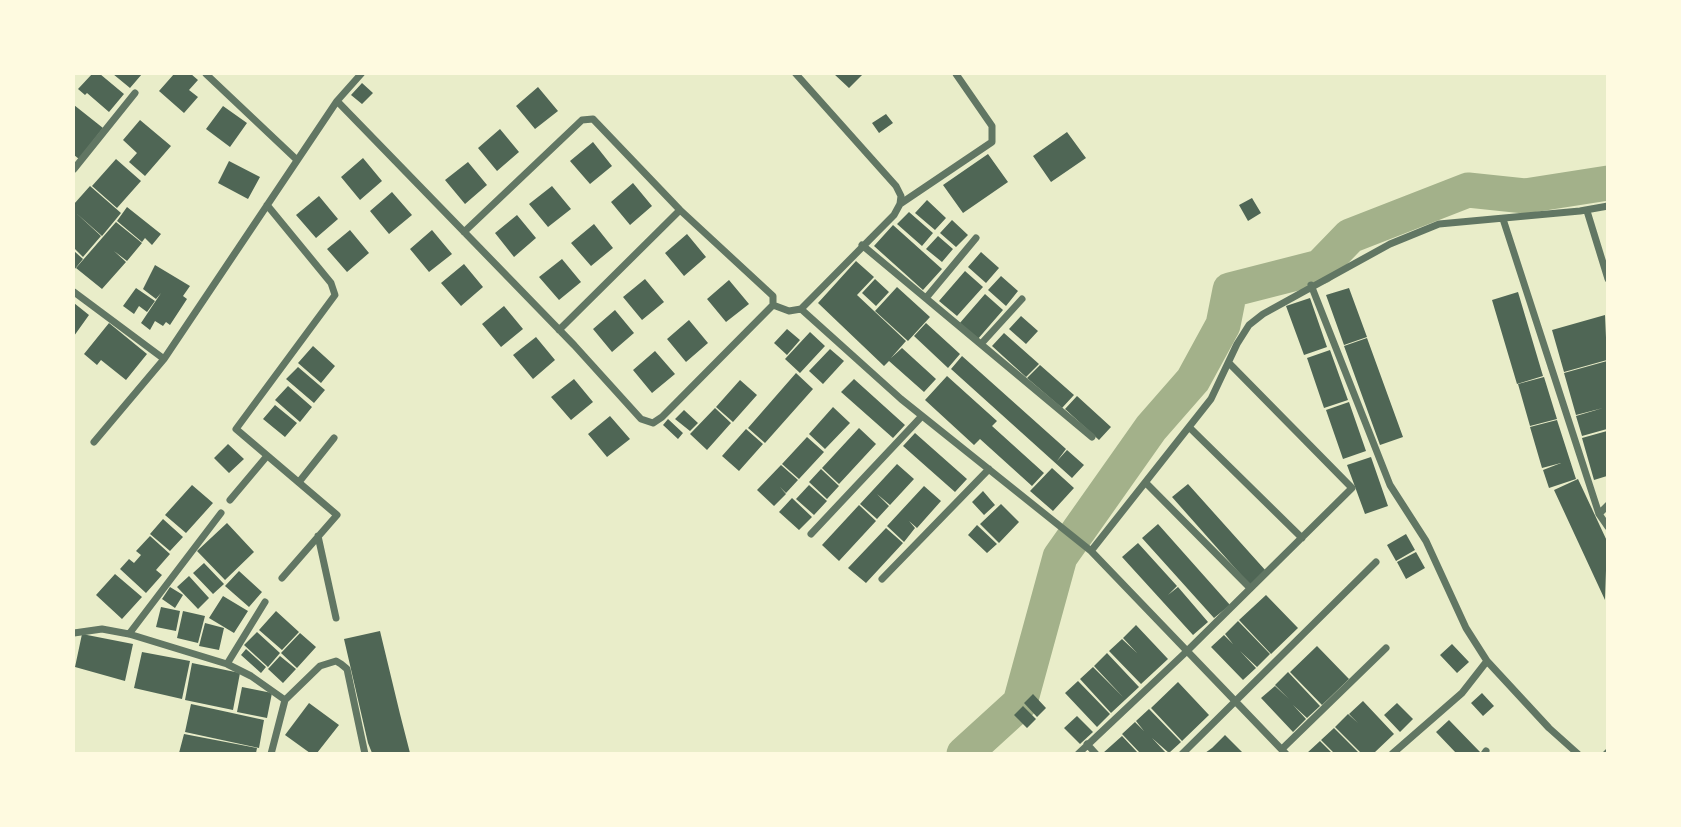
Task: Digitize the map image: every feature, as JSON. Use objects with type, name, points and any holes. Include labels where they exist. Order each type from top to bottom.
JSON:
[{"type":"street","points":[[206,74],[297,160]]},
{"type":"street","points":[[94,442],[163,359],[337,101],[362,74]]},
{"type":"street","points":[[773,305],[789,312],[801,309],[894,215],[901,196],[896,186],[796,74]]},
{"type":"street","points":[[900,204],[992,142],[992,126],[956,74]]},
{"type":"street","points":[[74,169],[135,93]]},
{"type":"street","points":[[337,101],[559,330],[640,419],[653,423],[773,305],[773,296],[680,210],[598,122],[588,118],[582,120],[464,232]]},
{"type":"street","points":[[267,205],[331,283],[335,295],[236,429],[337,514],[282,578]]},
{"type":"street","points":[[1091,551],[1211,399],[1249,325],[1311,285],[1390,244],[1439,224],[1587,211],[1608,206]]},
{"type":"street","points":[[559,330],[680,210]]},
{"type":"street","points":[[1587,211],[1608,279]]},
{"type":"street","points":[[1503,219],[1599,513],[1608,527]]},
{"type":"street","points":[[926,298],[975,238]]},
{"type":"street","points":[[862,245],[1092,437]]},
{"type":"street","points":[[1311,285],[1390,485],[1426,541],[1466,628],[1487,661],[1549,728],[1578,754]]},
{"type":"street","points":[[74,292],[163,359]]},
{"type":"street","points":[[981,344],[1022,299]]},
{"type":"street","points":[[801,309],[922,415],[1091,551],[1284,751],[1386,648]]},
{"type":"street","points":[[1077,754],[1186,652],[1352,488],[1229,363]]},
{"type":"street","points":[[811,534],[922,415]]},
{"type":"street","points":[[1189,427],[1301,538]]},
{"type":"street","points":[[299,482],[334,438]]},
{"type":"street","points":[[230,500],[267,456]]},
{"type":"street","points":[[882,579],[989,469]]},
{"type":"street","points":[[1146,483],[1250,588]]},
{"type":"street","points":[[1599,513],[1608,505]]},
{"type":"street","points":[[129,634],[220,513]]},
{"type":"street","points":[[318,536],[336,618]]},
{"type":"street","points":[[1182,754],[1376,562]]},
{"type":"street","points":[[227,664],[265,601]]},
{"type":"street","points":[[74,633],[102,629],[129,634],[227,664],[285,700]]},
{"type":"street","points":[[271,754],[285,700],[320,666],[336,661],[348,676],[365,754]]},
{"type":"street","points":[[1392,754],[1462,693],[1487,661]]},
{"type":"street","points":[[1087,744],[1096,754]]},
{"type":"building","points":[[92,74],[100,74],[124,94],[109,112],[87,93],[85,95],[78,89]]},
{"type":"building","points":[[113,74],[142,74],[130,88]]},
{"type":"building","points":[[174,74],[191,74],[198,80],[189,90],[198,97],[184,113],[159,91]]},
{"type":"building","points":[[834,74],[863,74],[849,88]]},
{"type":"building","points":[[362,83],[373,93],[362,104],[351,95]]},
{"type":"building","points":[[538,87],[558,111],[535,129],[516,106]]},
{"type":"building","points":[[74,105],[103,128],[79,159],[74,155]]},
{"type":"building","points":[[223,106],[247,123],[230,147],[206,129]]},
{"type":"building","points":[[886,114],[893,123],[879,133],[872,123]]},
{"type":"building","points":[[140,120],[171,146],[145,176],[129,162],[137,153],[123,140]]},
{"type":"building","points":[[500,129],[519,152],[497,171],[478,148]]},
{"type":"building","points":[[1067,132],[1086,158],[1051,182],[1033,156]]},
{"type":"building","points":[[593,142],[612,166],[590,184],[570,161]]},
{"type":"building","points":[[988,154],[1008,182],[963,213],[943,185]]},
{"type":"building","points":[[363,158],[382,181],[360,200],[341,177]]},
{"type":"building","points":[[116,159],[141,181],[117,208],[92,186]]},
{"type":"building","points":[[229,161],[260,177],[248,199],[218,183]]},
{"type":"building","points":[[468,162],[487,185],[465,204],[445,180]]},
{"type":"building","points":[[633,183],[652,206],[630,225],[611,202]]},
{"type":"building","points":[[90,186],[121,213],[102,236],[76,213],[101,236],[83,257],[74,248],[74,204]]},
{"type":"building","points":[[552,186],[571,209],[548,227],[529,204]]},
{"type":"building","points":[[392,192],[412,215],[389,234],[370,211]]},
{"type":"building","points":[[319,196],[338,219],[316,238],[296,215]]},
{"type":"building","points":[[1252,198],[1261,213],[1248,221],[1239,205]]},
{"type":"building","points":[[927,200],[946,218],[935,230],[915,213]]},
{"type":"building","points":[[127,207],[161,234],[152,245],[145,238],[142,242],[117,221]]},
{"type":"building","points":[[909,212],[933,233],[922,246],[897,224]]},
{"type":"building","points":[[517,215],[536,238],[514,257],[495,233]]},
{"type":"building","points":[[952,220],[968,235],[956,247],[940,233]]},
{"type":"building","points":[[116,222],[142,243],[127,261],[114,251],[126,262],[102,289],[76,268]]},
{"type":"building","points":[[594,224],[613,248],[591,266],[571,243]]},
{"type":"building","points":[[893,225],[942,269],[923,290],[874,246]]},
{"type":"building","points":[[350,230],[369,253],[347,272],[327,249]]},
{"type":"building","points":[[432,230],[452,254],[429,272],[410,249]]},
{"type":"building","points":[[687,234],[706,257],[684,276],[665,253]]},
{"type":"building","points":[[938,236],[953,249],[942,262],[926,249]]},
{"type":"building","points":[[74,251],[83,259],[74,270]]},
{"type":"building","points":[[981,252],[999,268],[986,283],[968,267]]},
{"type":"building","points":[[562,259],[581,282],[559,300],[539,277]]},
{"type":"building","points":[[856,261],[874,277],[857,295],[906,341],[891,358],[902,348],[936,379],[924,392],[889,361],[884,366],[818,303]]},
{"type":"building","points":[[464,264],[483,287],[461,306],[441,283]]},
{"type":"building","points":[[155,265],[190,286],[183,296],[187,299],[170,325],[166,322],[163,326],[155,321],[150,330],[141,323],[161,293],[156,299],[143,289]]},
{"type":"building","points":[[965,271],[983,287],[957,316],[939,301]]},
{"type":"building","points":[[1001,276],[1018,291],[1006,306],[988,290]]},
{"type":"building","points":[[645,279],[664,302],[642,320],[623,297]]},
{"type":"building","points":[[875,279],[889,292],[876,306],[862,293]]},
{"type":"building","points":[[729,280],[749,304],[726,322],[707,299]]},
{"type":"building","points":[[897,287],[930,317],[908,341],[875,311]]},
{"type":"building","points":[[136,288],[155,301],[147,312],[139,306],[134,314],[123,306]]},
{"type":"building","points":[[1349,288],[1367,337],[1344,345],[1326,295]]},
{"type":"building","points":[[1518,292],[1543,376],[1517,384],[1492,300]]},
{"type":"building","points":[[985,294],[1003,310],[977,340],[959,324]]},
{"type":"building","points":[[1310,298],[1327,347],[1304,355],[1286,306]]},
{"type":"building","points":[[74,303],[89,315],[74,336]]},
{"type":"building","points":[[504,306],[523,329],[501,347],[482,324]]},
{"type":"building","points":[[615,310],[634,333],[612,352],[593,329]]},
{"type":"building","points":[[1605,315],[1607,360],[1564,372],[1552,330]]},
{"type":"building","points":[[1021,316],[1038,331],[1026,344],[1009,329]]},
{"type":"building","points":[[689,320],[708,343],[686,362],[667,339]]},
{"type":"building","points":[[109,323],[147,354],[126,380],[101,360],[97,365],[84,354]]},
{"type":"building","points":[[926,323],[960,354],[948,368],[914,336]]},
{"type":"building","points":[[787,329],[800,340],[787,355],[774,343]]},
{"type":"building","points":[[810,332],[825,346],[800,373],[785,359]]},
{"type":"building","points":[[1004,333],[1039,364],[1026,377],[992,346]]},
{"type":"building","points":[[536,337],[555,360],[533,379],[513,355]]},
{"type":"building","points":[[1367,338],[1403,437],[1380,445],[1344,346]]},
{"type":"building","points":[[313,346],[335,366],[321,383],[298,363]]},
{"type":"building","points":[[830,349],[844,361],[823,384],[809,371]]},
{"type":"building","points":[[1330,350],[1348,400],[1324,408],[1307,358]]},
{"type":"building","points":[[655,351],[675,374],[652,393],[633,370]]},
{"type":"building","points":[[962,356],[1066,449],[1057,461],[1067,450],[1084,465],[1072,478],[951,369]]},
{"type":"building","points":[[1607,361],[1607,429],[1582,436],[1576,416],[1603,408],[1576,415],[1564,373]]},
{"type":"building","points":[[1040,365],[1074,395],[1062,408],[1027,378]]},
{"type":"building","points":[[298,367],[325,390],[314,403],[286,379]]},
{"type":"building","points":[[796,373],[813,389],[765,443],[748,428]]},
{"type":"building","points":[[947,376],[997,421],[992,426],[1044,473],[1032,486],[980,439],[974,445],[925,400]]},
{"type":"building","points":[[1544,377],[1557,419],[1530,426],[1518,384]]},
{"type":"building","points":[[574,379],[593,402],[571,420],[551,397]]},
{"type":"building","points":[[854,379],[905,425],[893,438],[841,392]]},
{"type":"building","points":[[740,380],[757,395],[733,422],[716,407]]},
{"type":"building","points":[[288,386],[312,407],[300,422],[275,400]]},
{"type":"building","points":[[1077,396],[1111,427],[1099,440],[1065,409]]},
{"type":"building","points":[[1349,402],[1366,451],[1343,459],[1326,410]]},
{"type":"building","points":[[275,405],[297,423],[285,437],[263,419]]},
{"type":"building","points":[[833,407],[850,423],[825,449],[809,434]]},
{"type":"building","points":[[715,408],[731,423],[707,450],[690,434]]},
{"type":"building","points":[[684,410],[698,423],[690,431],[675,419]]},
{"type":"building","points":[[610,416],[630,439],[607,457],[588,434]]},
{"type":"building","points":[[668,419],[683,433],[678,439],[663,425]]},
{"type":"building","points":[[1557,420],[1576,479],[1549,488],[1543,470],[1561,463],[1542,468],[1530,427]]},
{"type":"building","points":[[859,428],[876,444],[839,484],[822,468]]},
{"type":"building","points":[[746,429],[763,444],[739,471],[722,456]]},
{"type":"building","points":[[1607,431],[1607,476],[1594,480],[1582,438]]},
{"type":"building","points":[[915,433],[967,479],[955,492],[903,446]]},
{"type":"building","points":[[807,437],[824,452],[799,479],[782,464]]},
{"type":"building","points":[[228,444],[244,459],[229,473],[214,458]]},
{"type":"building","points":[[1371,457],[1388,506],[1365,514],[1347,465]]},
{"type":"building","points":[[897,464],[914,479],[890,505],[877,494],[889,506],[877,519],[860,504]]},
{"type":"building","points":[[781,465],[798,480],[786,493],[780,487],[786,494],[774,506],[757,490]]},
{"type":"building","points":[[1052,468],[1074,488],[1053,511],[1030,491]]},
{"type":"building","points":[[821,469],[839,486],[827,499],[809,482]]},
{"type":"building","points":[[1578,479],[1607,541],[1605,600],[1554,490]]},
{"type":"building","points":[[1188,484],[1266,571],[1250,585],[1172,497]]},
{"type":"building","points":[[192,485],[213,503],[186,533],[165,515]]},
{"type":"building","points":[[809,485],[827,501],[814,515],[796,499]]},
{"type":"building","points":[[924,486],[941,501],[917,528],[909,521],[915,528],[904,542],[887,526]]},
{"type":"building","points":[[983,491],[995,505],[984,515],[972,502]]},
{"type":"building","points":[[792,498],[812,517],[799,530],[779,512]]},
{"type":"building","points":[[1001,504],[1019,522],[999,543],[980,524]]},
{"type":"building","points":[[859,505],[876,521],[839,561],[822,545]]},
{"type":"building","points":[[163,519],[183,537],[170,551],[150,534]]},
{"type":"building","points":[[227,523],[254,552],[225,580],[197,551]]},
{"type":"building","points":[[1158,524],[1230,605],[1214,618],[1142,538]]},
{"type":"building","points":[[977,525],[997,544],[987,553],[968,535]]},
{"type":"building","points":[[886,528],[903,543],[866,583],[848,568]]},
{"type":"building","points":[[1406,534],[1415,550],[1396,561],[1387,545]]},
{"type":"building","points":[[150,536],[170,554],[156,570],[162,575],[146,593],[120,569],[129,559],[134,563],[141,555],[136,551]]},
{"type":"building","points":[[1138,543],[1177,586],[1168,595],[1178,587],[1208,622],[1193,635],[1122,557]]},
{"type":"building","points":[[1416,552],[1425,568],[1406,579],[1397,562]]},
{"type":"building","points":[[204,563],[224,584],[213,594],[193,573]]},
{"type":"building","points":[[239,571],[262,592],[249,607],[225,586]]},
{"type":"building","points":[[115,574],[142,597],[122,619],[96,595]]},
{"type":"building","points":[[189,576],[209,598],[198,609],[177,587]]},
{"type":"building","points":[[170,587],[183,595],[175,608],[162,599]]},
{"type":"building","points":[[1266,595],[1298,628],[1271,654],[1239,620]]},
{"type":"building","points":[[223,596],[248,611],[234,633],[209,618]]},
{"type":"building","points":[[161,607],[180,611],[176,631],[156,627]]},
{"type":"building","points":[[183,611],[205,616],[198,643],[177,638]]},
{"type":"building","points":[[276,611],[299,632],[282,650],[259,630]]},
{"type":"building","points":[[1238,621],[1270,654],[1257,667],[1240,651],[1256,668],[1243,680],[1211,647],[1224,635],[1233,644],[1225,634]]},
{"type":"building","points":[[205,623],[224,628],[219,650],[199,646]]},
{"type":"building","points":[[1136,625],[1168,659],[1141,684],[1109,651],[1122,639],[1137,653],[1123,638]]},
{"type":"building","points":[[380,631],[410,753],[372,753],[368,743],[344,639]]},
{"type":"building","points":[[257,632],[280,653],[268,667],[244,645]]},
{"type":"building","points":[[300,633],[316,647],[297,668],[281,653]]},
{"type":"building","points":[[82,634],[133,644],[125,681],[75,667]]},
{"type":"building","points":[[1452,644],[1469,662],[1457,673],[1440,655]]},
{"type":"building","points":[[1317,646],[1349,679],[1322,705],[1290,672]]},
{"type":"building","points":[[246,649],[266,667],[261,673],[241,655]]},
{"type":"building","points":[[142,652],[190,661],[182,699],[134,688]]},
{"type":"building","points":[[1107,653],[1139,687],[1111,713],[1080,679],[1093,667],[1123,697],[1094,666]]},
{"type":"building","points":[[280,656],[296,669],[283,683],[268,669]]},
{"type":"building","points":[[192,663],[240,673],[233,710],[185,700]]},
{"type":"building","points":[[1288,672],[1320,706],[1307,718],[1293,705],[1306,719],[1293,732],[1261,698],[1275,686],[1289,699],[1275,685]]},
{"type":"building","points":[[1078,681],[1110,714],[1097,727],[1065,693]]},
{"type":"building","points":[[1178,682],[1209,715],[1182,741],[1151,708]]},
{"type":"building","points":[[242,687],[272,693],[267,718],[237,712]]},
{"type":"building","points":[[1482,693],[1494,706],[1483,716],[1471,703]]},
{"type":"building","points":[[1033,694],[1046,708],[1037,717],[1024,703]]},
{"type":"building","points":[[1363,701],[1394,734],[1374,753],[1361,753],[1335,727],[1348,714],[1358,723],[1349,714]]},
{"type":"building","points":[[309,703],[339,725],[317,753],[310,753],[285,735]]},
{"type":"building","points":[[1397,703],[1413,719],[1400,732],[1384,715]]},
{"type":"building","points":[[191,704],[264,720],[259,748],[185,732]]},
{"type":"building","points":[[1023,706],[1036,719],[1027,728],[1014,715]]},
{"type":"building","points":[[1149,709],[1181,742],[1169,753],[1152,738],[1166,753],[1140,753],[1122,734],[1135,722],[1144,731],[1136,721]]},
{"type":"building","points":[[1077,716],[1093,732],[1080,744],[1064,728]]},
{"type":"building","points":[[1449,720],[1481,753],[1456,753],[1436,732]]},
{"type":"building","points":[[1334,728],[1359,753],[1334,753],[1321,740]]},
{"type":"building","points":[[184,734],[257,748],[256,753],[179,753]]},
{"type":"building","points":[[1225,735],[1243,753],[1205,753],[1212,748]]},
{"type":"building","points":[[1122,736],[1138,753],[1103,753]]},
{"type":"building","points":[[1320,741],[1332,753],[1307,753]]},
{"type":"waterway","points":[[964,754],[1020,703],[1060,557],[1151,428],[1193,380],[1223,325],[1230,290],[1320,267],[1350,236],[1468,190],[1525,196],[1608,183]]}]
